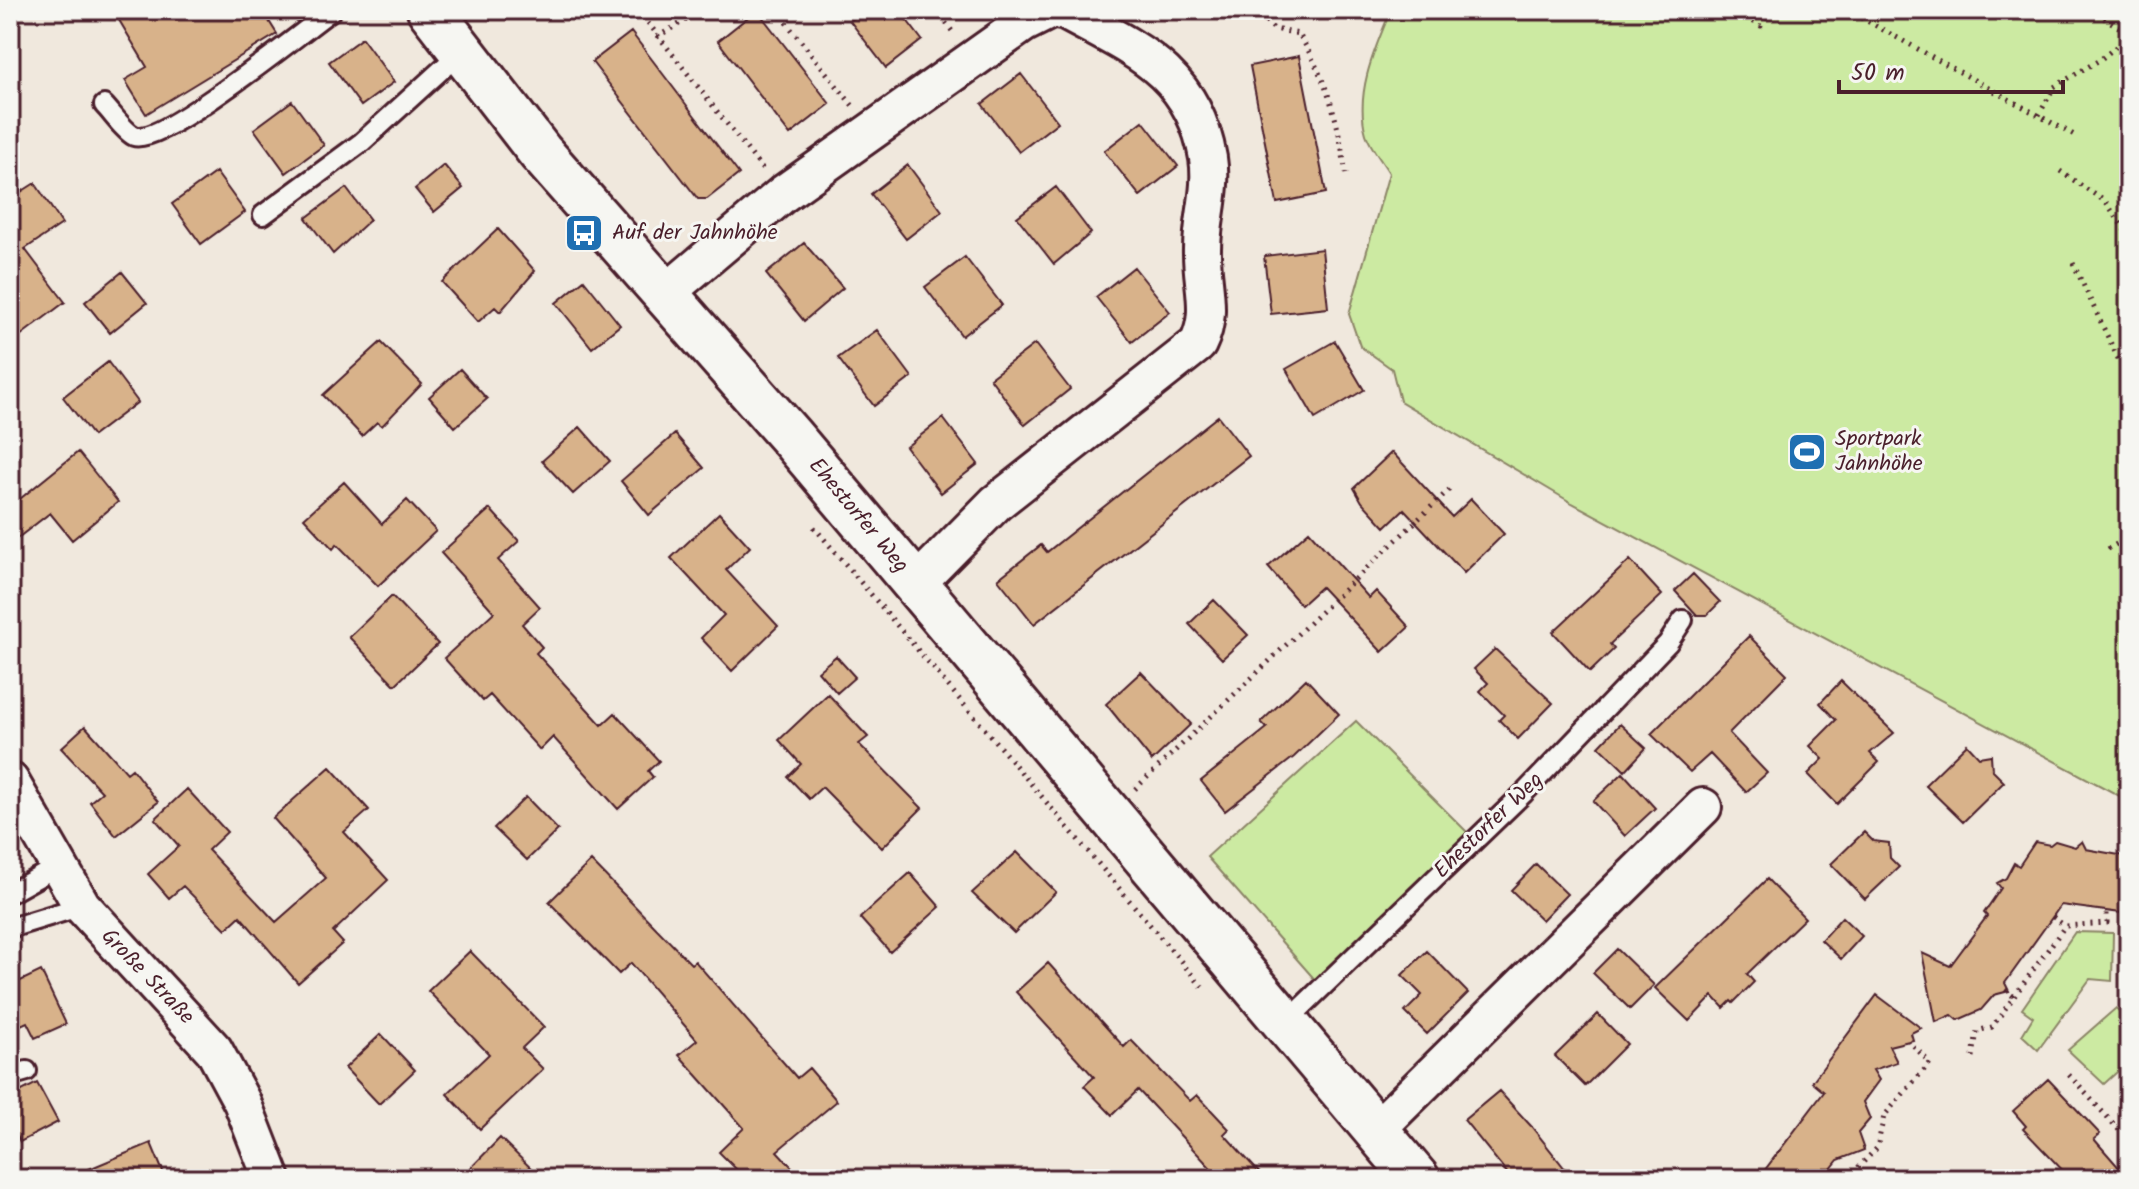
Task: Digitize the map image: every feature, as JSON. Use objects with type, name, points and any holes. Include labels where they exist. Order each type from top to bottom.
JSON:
[{"type":"main road","name":"Ehestorfer Weg","points":[[430,10],[540,152],[666,293],[916,584],[1417,1179]]},
{"type":"street","points":[[666,293],[821,166],[1023,24],[1053,10],[1066,12],[1160,65],[1193,112],[1208,158],[1209,202],[1202,249],[1208,302],[1207,326],[1198,344],[996,503],[916,584]]},
{"type":"street","name":"Große Straße","points":[[10,781],[82,906],[214,1050],[242,1102],[272,1179]]},
{"type":"street","points":[[1375,1131],[1703,807]]},
{"type":"lane","points":[[104,105],[133,135],[146,137],[182,121],[332,10]]},
{"type":"lane","points":[[263,215],[362,142],[462,51]]},
{"type":"lane","name":"Ehestorfer Weg","points":[[1284,1024],[1524,793],[1668,643],[1683,620]]},
{"type":"lane","points":[[10,893],[58,866]]},
{"type":"lane","points":[[10,928],[82,906]]},
{"type":"path","points":[[638,10],[756,161]]},
{"type":"path","points":[[657,37],[703,10]]},
{"type":"path","points":[[776,10],[847,100]]},
{"type":"path","points":[[1732,10],[1761,26],[1770,10]]},
{"type":"path","points":[[1847,10],[2076,136]]},
{"type":"path","points":[[2039,115],[2054,87],[2101,59],[2129,35],[2090,10]]},
{"type":"path","points":[[1266,21],[1274,29],[1299,34],[1319,69],[1331,94],[1346,174]]},
{"type":"path","points":[[2060,171],[2106,202],[2129,236]]},
{"type":"path","points":[[2073,263],[2129,382]]},
{"type":"path","points":[[1130,793],[1453,486]]},
{"type":"path","points":[[811,522],[1210,996]]},
{"type":"path","points":[[2108,549],[2129,537]]},
{"type":"path","points":[[2053,917],[2065,926],[2107,923],[2107,913]]},
{"type":"path","points":[[1973,1057],[1977,1031],[1992,1027],[2065,926]]},
{"type":"path","points":[[2005,990],[2014,997]]},
{"type":"path","points":[[1847,1179],[1877,1148],[1884,1116],[1930,1063],[1909,1041]]},
{"type":"path","points":[[2069,1075],[2129,1141]]},
{"type":"green space","name":"Sportpark Jahnhöhe","points":[[1391,10],[2129,10],[2129,801],[1572,503],[1400,401],[1392,369],[1360,346],[1349,314],[1389,173],[1366,134],[1363,102],[1368,70]]},
{"type":"green space","points":[[1356,721],[1470,835],[1317,982],[1207,857]]},
{"type":"green space","points":[[2075,932],[2113,933],[2112,981],[2090,979],[2038,1050],[2022,1035],[2033,1017],[2022,1009]]},
{"type":"green space","points":[[2116,1008],[2129,1021],[2129,1061],[2104,1084],[2068,1050]]},
{"type":"building","points":[[113,10],[262,10],[277,34],[146,114],[125,80],[147,67]]},
{"type":"building","points":[[757,10],[830,104],[790,135],[718,41]]},
{"type":"building","points":[[864,10],[899,10],[922,40],[886,68],[850,21]]},
{"type":"building","points":[[631,32],[739,174],[707,199],[698,199],[592,62]]},
{"type":"building","points":[[362,38],[394,82],[361,106],[329,62]]},
{"type":"building","points":[[1299,56],[1326,193],[1277,203],[1250,66]]},
{"type":"building","points":[[1021,74],[1058,122],[1019,152],[982,104]]},
{"type":"building","points":[[292,101],[324,145],[286,173],[254,129]]},
{"type":"building","points":[[1143,121],[1178,166],[1140,196],[1104,151]]},
{"type":"building","points":[[444,165],[463,188],[434,212],[415,189]]},
{"type":"building","points":[[908,165],[942,211],[906,239],[871,194]]},
{"type":"building","points":[[216,172],[245,212],[201,244],[172,204]]},
{"type":"building","points":[[35,183],[62,224],[25,249],[65,302],[20,336],[10,324],[10,199]]},
{"type":"building","points":[[1056,187],[1091,233],[1054,264],[1017,217]]},
{"type":"building","points":[[346,188],[370,220],[333,254],[306,218]]},
{"type":"building","points":[[498,229],[535,271],[500,312],[495,307],[478,322],[442,282]]},
{"type":"building","points":[[804,243],[843,288],[804,321],[766,274]]},
{"type":"building","points":[[1322,249],[1328,308],[1271,314],[1264,256]]},
{"type":"building","points":[[965,257],[1002,305],[962,336],[925,287]]},
{"type":"building","points":[[1134,267],[1170,312],[1132,342],[1096,297]]},
{"type":"building","points":[[122,272],[147,303],[110,333],[85,302]]},
{"type":"building","points":[[584,280],[620,325],[592,348],[556,303]]},
{"type":"building","points":[[877,330],[912,377],[874,406],[838,358]]},
{"type":"building","points":[[1335,341],[1364,390],[1315,419],[1286,369]]},
{"type":"building","points":[[381,342],[422,384],[382,426],[377,422],[362,436],[323,395]]},
{"type":"building","points":[[1035,344],[1070,389],[1025,425],[990,378]]},
{"type":"building","points":[[108,362],[138,402],[93,436],[63,397]]},
{"type":"building","points":[[460,369],[487,399],[455,427],[429,397]]},
{"type":"building","points":[[1218,416],[1249,456],[1034,624],[998,579],[1041,545],[1047,552]]},
{"type":"building","points":[[943,418],[978,464],[941,493],[906,447]]},
{"type":"building","points":[[580,427],[610,461],[573,494],[542,461]]},
{"type":"building","points":[[675,434],[704,468],[649,515],[621,481]]},
{"type":"building","points":[[78,452],[118,502],[72,540],[50,513],[10,544],[10,507]]},
{"type":"building","points":[[1392,452],[1452,517],[1471,499],[1504,534],[1464,573],[1404,509],[1385,527],[1362,502],[1354,488]]},
{"type":"building","points":[[344,482],[382,524],[407,500],[436,531],[378,586],[337,544],[333,549],[304,518]]},
{"type":"building","points":[[490,509],[519,541],[498,560],[540,607],[522,624],[542,647],[536,653],[602,725],[615,713],[659,761],[648,771],[653,777],[618,809],[553,737],[540,750],[490,695],[483,701],[444,658],[494,612],[441,553]]},
{"type":"building","points":[[719,513],[750,547],[726,570],[778,626],[732,671],[701,638],[724,615],[671,558]]},
{"type":"building","points":[[1309,531],[1369,598],[1376,591],[1409,627],[1382,652],[1321,587],[1301,605],[1268,567]]},
{"type":"building","points":[[1630,560],[1662,595],[1610,644],[1614,649],[1590,672],[1553,632]]},
{"type":"building","points":[[1693,574],[1720,602],[1707,615],[1697,615],[1675,591]]},
{"type":"building","points":[[392,596],[438,644],[395,685],[349,637]]},
{"type":"building","points":[[1214,600],[1248,635],[1222,659],[1189,624]]},
{"type":"building","points":[[1749,636],[1787,674],[1729,733],[1767,773],[1746,792],[1710,754],[1690,772],[1651,734]]},
{"type":"building","points":[[1495,649],[1553,703],[1518,739],[1499,720],[1504,715],[1480,691],[1488,683],[1474,669]]},
{"type":"building","points":[[836,656],[855,677],[837,693],[818,671]]},
{"type":"building","points":[[1141,672],[1191,724],[1152,761],[1106,704]]},
{"type":"building","points":[[1306,679],[1339,714],[1294,757],[1225,811],[1201,781],[1267,728],[1261,722]]},
{"type":"building","points":[[1841,681],[1894,733],[1870,753],[1879,762],[1837,804],[1808,774],[1823,759],[1810,746],[1836,720],[1820,703]]},
{"type":"building","points":[[828,694],[868,737],[859,744],[922,808],[882,848],[822,787],[809,799],[788,777],[801,764],[779,740]]},
{"type":"building","points":[[1620,724],[1646,748],[1625,771],[1599,746]]},
{"type":"building","points":[[85,726],[127,773],[132,769],[158,802],[116,836],[90,802],[102,792],[61,748]]},
{"type":"building","points":[[1967,744],[1979,757],[1991,755],[1992,770],[2004,782],[1963,822],[1925,785]]},
{"type":"building","points":[[330,767],[369,810],[344,832],[388,880],[333,932],[343,943],[298,983],[240,916],[226,929],[183,886],[169,898],[148,874],[179,846],[155,819],[187,789],[227,832],[208,850],[276,922],[326,878],[273,818]]},
{"type":"building","points":[[1623,773],[1655,808],[1625,836],[1593,801]]},
{"type":"building","points":[[526,797],[558,830],[527,860],[494,828]]},
{"type":"building","points":[[1864,832],[1873,841],[1889,843],[1890,858],[1899,867],[1865,899],[1831,864]]},
{"type":"building","points":[[2055,841],[2075,847],[2082,841],[2086,849],[2125,856],[2124,864],[2129,864],[2129,914],[2061,905],[2005,983],[2009,991],[1994,995],[1981,1010],[1958,1020],[1952,1015],[1936,1022],[1922,953],[1950,966],[1987,916],[1984,913],[2001,888],[1997,883],[2006,878],[2014,863],[2019,866],[2035,842],[2050,845]]},
{"type":"building","points":[[1017,852],[1056,892],[1014,933],[972,893]]},
{"type":"building","points":[[591,861],[691,964],[695,961],[797,1078],[809,1068],[837,1101],[777,1151],[803,1179],[746,1179],[719,1152],[744,1128],[679,1055],[697,1040],[631,963],[619,974],[549,902]]},
{"type":"building","points":[[1536,864],[1567,894],[1542,920],[1511,890]]},
{"type":"building","points":[[910,873],[940,907],[890,952],[860,918]]},
{"type":"building","points":[[1767,879],[1805,918],[1747,974],[1754,982],[1733,1003],[1731,1001],[1724,1008],[1713,996],[1689,1021],[1655,988]]},
{"type":"building","points":[[1842,917],[1862,936],[1841,959],[1821,940]]},
{"type":"building","points":[[1617,949],[1654,985],[1630,1009],[1593,973]]},
{"type":"building","points":[[470,951],[544,1027],[522,1048],[543,1069],[480,1129],[447,1094],[489,1054],[428,991]]},
{"type":"building","points":[[1427,951],[1468,993],[1427,1034],[1405,1012],[1422,995],[1402,975]]},
{"type":"building","points":[[1048,963],[1124,1047],[1131,1040],[1190,1101],[1197,1095],[1229,1129],[1224,1134],[1265,1179],[1221,1179],[1138,1090],[1112,1115],[1084,1086],[1094,1077],[1016,992]]},
{"type":"building","points":[[41,971],[66,1024],[35,1038],[27,1022],[10,1030],[10,986]]},
{"type":"building","points":[[1877,995],[1921,1028],[1911,1033],[1913,1040],[1889,1046],[1897,1062],[1873,1070],[1879,1080],[1863,1102],[1870,1119],[1858,1133],[1864,1150],[1838,1160],[1823,1179],[1758,1179],[1824,1092],[1812,1082]]},
{"type":"building","points":[[1598,1014],[1627,1044],[1585,1086],[1555,1056]]},
{"type":"building","points":[[381,1034],[415,1070],[379,1104],[345,1068]]},
{"type":"building","points":[[2048,1079],[2100,1134],[2094,1139],[2129,1179],[2071,1179],[2023,1129],[2026,1126],[2013,1111]]},
{"type":"building","points":[[37,1083],[58,1122],[20,1142],[10,1122],[10,1097]]},
{"type":"building","points":[[1499,1091],[1573,1179],[1512,1179],[1464,1120]]},
{"type":"building","points":[[500,1138],[542,1179],[460,1179]]},
{"type":"building","points":[[151,1143],[166,1179],[65,1179]]},
{"type":"place","name":"Auf der Jahnhöhe","points":[[584,233]]},
{"type":"place","name":"Sportpark Jahnhöhe","points":[[1807,452]]}]
